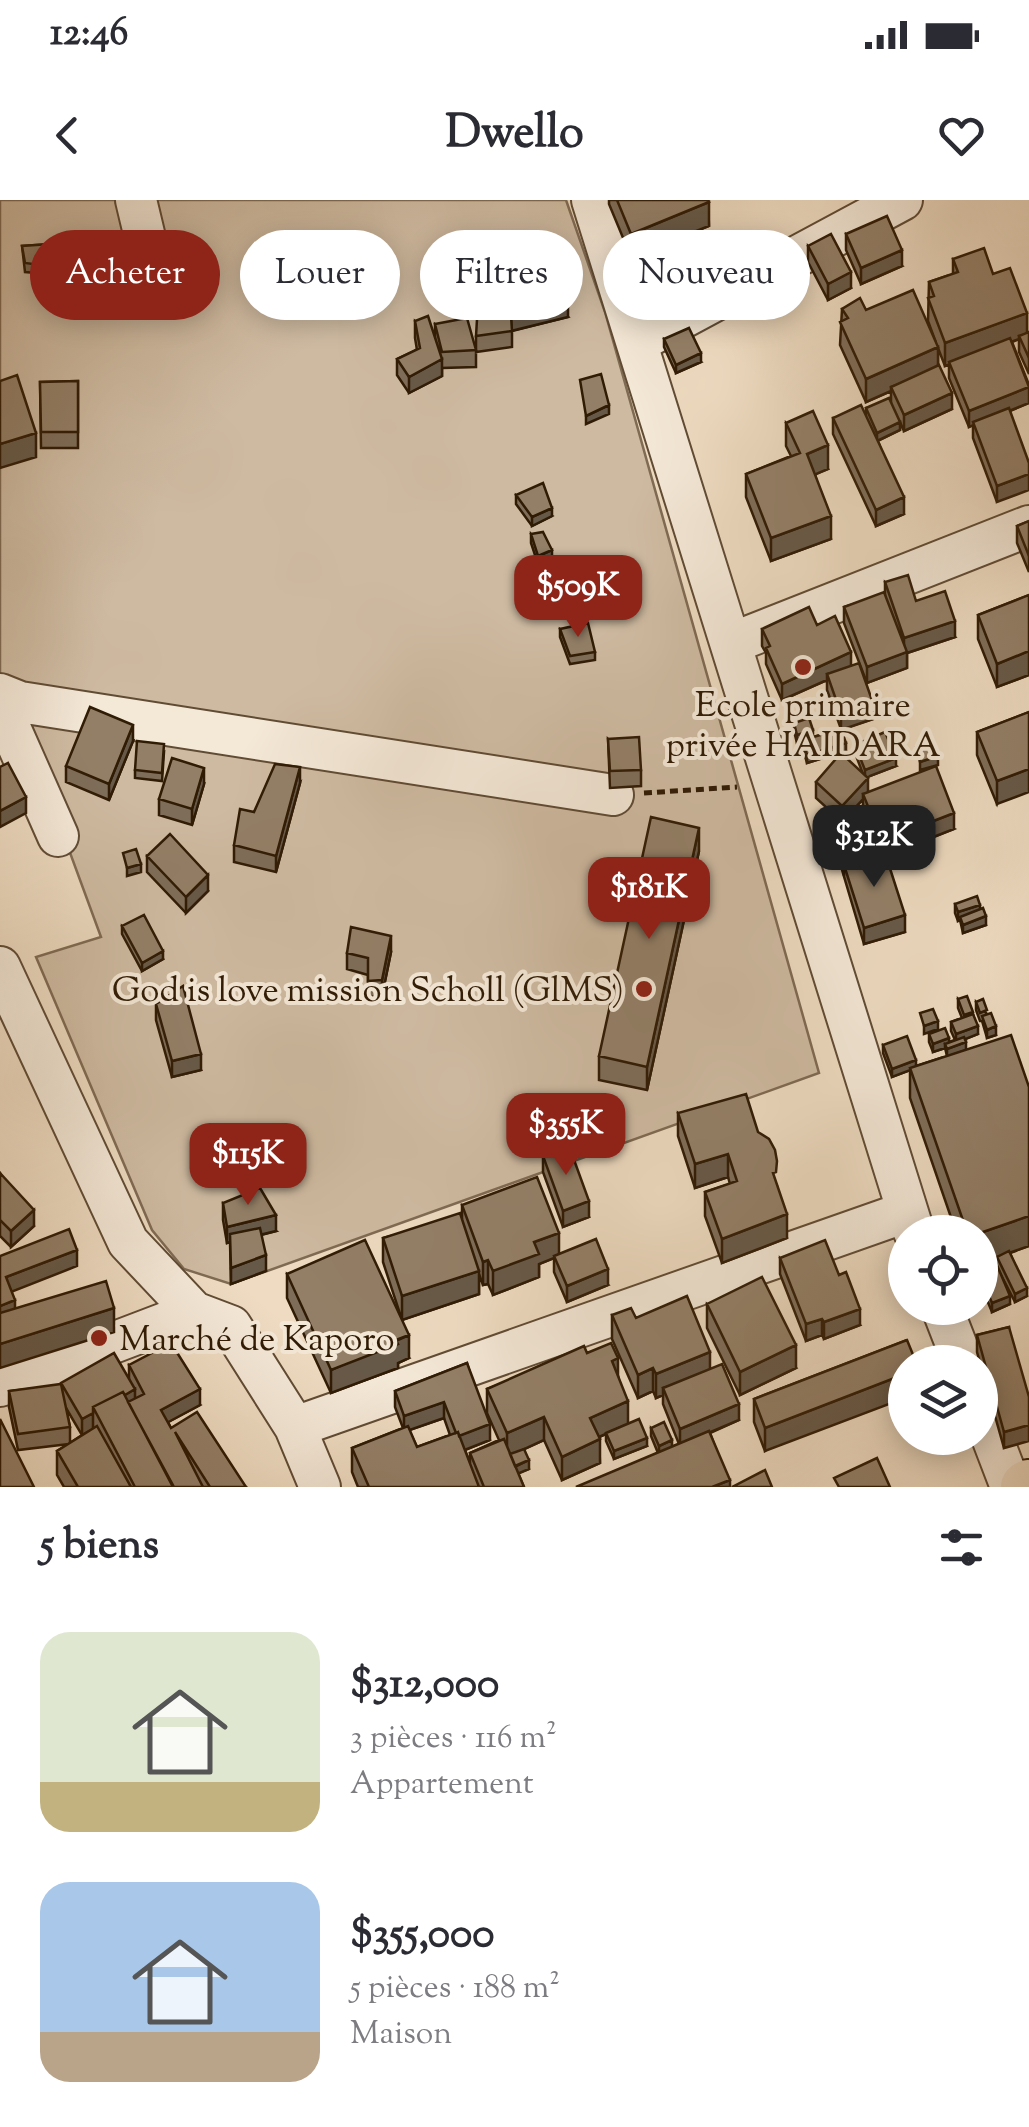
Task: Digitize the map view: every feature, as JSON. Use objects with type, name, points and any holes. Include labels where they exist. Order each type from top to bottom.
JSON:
[{"type":"street","points":[[136,200],[143,230]]},
{"type":"street","points":[[592,200],[908,1215]]},
{"type":"street","points":[[638,342],[902,200]]},
{"type":"street","points":[[732,642],[1029,526]]},
{"type":"street","points":[[0,694],[20,702],[613,795]]},
{"type":"street","points":[[0,704],[58,836]]},
{"type":"street","points":[[0,967],[128,1242],[194,1312],[231,1326],[294,1428],[320,1487]]},
{"type":"street","points":[[294,1428],[888,1229]]},
{"type":"street","points":[[0,1386],[194,1312]]},
{"type":"street","points":[[998,1453],[1011,1487]]},
{"type":"path","points":[[613,795],[776,785]]},
{"type":"shaded area","points":[[0,200],[566,200],[576,230],[420,230],[420,320],[583,320],[583,249],[603,306],[603,320],[607,320],[819,1073],[231,1284],[184,1269],[152,1230],[36,957],[101,937],[22,722],[0,710]]},
{"type":"building","points":[[617,200],[709,202],[641,230],[629,230]]},
{"type":"building","points":[[887,216],[902,250],[861,268],[846,234]]},
{"type":"building","points":[[831,234],[851,272],[828,284],[810,245]]},
{"type":"building","points":[[30,245],[30,264],[25,263],[22,246]]},
{"type":"building","points":[[984,248],[993,274],[1010,268],[1027,313],[945,343],[928,298],[934,296],[929,282],[958,272],[953,259]]},
{"type":"building","points":[[913,290],[938,347],[866,379],[840,322],[848,318],[842,309],[860,298],[866,310]]},
{"type":"building","points":[[429,320],[442,359],[409,377],[397,359],[420,348],[415,321]]},
{"type":"building","points":[[468,320],[476,350],[442,352],[435,324]]},
{"type":"building","points":[[477,320],[511,320],[512,331],[476,336]]},
{"type":"building","points":[[689,328],[701,353],[676,365],[664,339]]},
{"type":"building","points":[[1029,332],[1029,358],[1019,336]]},
{"type":"building","points":[[1010,338],[1029,387],[969,411],[949,362]]},
{"type":"building","points":[[939,365],[952,393],[904,415],[891,387]]},
{"type":"building","points":[[601,374],[609,405],[586,416],[580,380]]},
{"type":"building","points":[[17,375],[36,433],[0,444],[0,381]]},
{"type":"building","points":[[78,381],[78,432],[41,432],[40,382]]},
{"type":"building","points":[[889,398],[900,422],[877,433],[866,408]]},
{"type":"building","points":[[861,405],[904,497],[876,510],[833,418]]},
{"type":"building","points":[[1009,408],[1029,463],[1029,474],[997,486],[973,422]]},
{"type":"building","points":[[813,411],[828,445],[807,454],[831,516],[771,538],[746,474],[800,453],[786,423]]},
{"type":"building","points":[[543,483],[552,508],[532,517],[516,495]]},
{"type":"building","points":[[1029,521],[1029,556],[1017,526]]},
{"type":"building","points":[[543,532],[552,550],[538,556],[531,534]]},
{"type":"building","points":[[908,575],[916,601],[945,591],[955,621],[904,638],[885,582]]},
{"type":"building","points":[[884,592],[907,652],[867,667],[844,607]]},
{"type":"building","points":[[1029,595],[1029,651],[997,664],[978,615]]},
{"type":"building","points":[[809,607],[817,625],[835,616],[851,652],[782,684],[762,629]]},
{"type":"building","points":[[588,623],[595,652],[570,656],[560,629]]},
{"type":"building","points":[[859,663],[873,703],[841,714],[827,674]]},
{"type":"building","points":[[90,707],[133,725],[109,784],[66,766]]},
{"type":"building","points":[[1029,712],[1029,769],[997,781],[977,732]]},
{"type":"building","points":[[809,718],[813,730],[797,735],[794,723]]},
{"type":"building","points":[[841,729],[846,743],[807,755],[803,740]]},
{"type":"building","points":[[885,732],[896,758],[865,770],[855,745]]},
{"type":"building","points":[[639,737],[641,770],[610,771],[608,739]]},
{"type":"building","points":[[137,741],[164,744],[162,773],[135,770]]},
{"type":"building","points":[[933,742],[938,756],[920,762],[916,747]]},
{"type":"building","points":[[841,753],[868,778],[842,806],[816,782]]},
{"type":"building","points":[[172,758],[204,768],[192,809],[159,799]]},
{"type":"building","points":[[8,763],[26,797],[0,811],[0,767]]},
{"type":"building","points":[[275,764],[300,767],[276,856],[234,845],[240,809],[254,812]]},
{"type":"building","points":[[936,766],[954,813],[882,841],[863,794]]},
{"type":"building","points":[[867,809],[880,849],[844,859],[832,820]]},
{"type":"building","points":[[651,817],[699,828],[647,1067],[599,1056]]},
{"type":"building","points":[[170,834],[208,875],[186,897],[147,856]]},
{"type":"building","points":[[136,849],[141,864],[127,868],[123,853]]},
{"type":"building","points":[[885,853],[905,915],[864,928],[844,865]]},
{"type":"building","points":[[977,896],[980,905],[958,912],[955,904]]},
{"type":"building","points":[[983,908],[986,916],[963,925],[960,917]]},
{"type":"building","points":[[144,915],[163,951],[142,963],[122,926]]},
{"type":"building","points":[[351,927],[391,936],[382,980],[368,981],[368,958],[347,953]]},
{"type":"building","points":[[183,986],[201,1054],[172,1061],[156,1004]]},
{"type":"building","points":[[967,996],[973,1012],[964,1015],[958,999]]},
{"type":"building","points":[[983,999],[987,1010],[980,1013],[976,1002]]},
{"type":"building","points":[[933,1009],[938,1021],[924,1026],[920,1013]]},
{"type":"building","points":[[991,1013],[996,1026],[987,1030],[982,1016]]},
{"type":"building","points":[[973,1014],[978,1026],[956,1034],[951,1022]]},
{"type":"building","points":[[945,1028],[949,1038],[933,1044],[929,1034]]},
{"type":"building","points":[[1011,1035],[1029,1087],[1029,1216],[998,1227],[998,1215],[961,1215],[910,1068]]},
{"type":"building","points":[[907,1036],[916,1060],[892,1069],[883,1045]]},
{"type":"building","points":[[964,1037],[966,1042],[947,1049],[945,1044]]},
{"type":"building","points":[[746,1094],[758,1132],[769,1139],[775,1150],[773,1173],[787,1214],[722,1239],[705,1192],[737,1181],[728,1154],[695,1164],[678,1113]]},
{"type":"building","points":[[569,1146],[589,1201],[563,1211],[543,1156]]},
{"type":"building","points":[[0,1173],[34,1210],[11,1231],[0,1220]]},
{"type":"building","points":[[537,1177],[559,1233],[534,1242],[539,1254],[493,1271],[488,1260],[483,1262],[462,1205]]},
{"type":"building","points":[[260,1188],[276,1215],[227,1227],[223,1203]]},
{"type":"building","points":[[460,1213],[479,1271],[402,1296],[383,1238]]},
{"type":"building","points":[[260,1228],[266,1255],[231,1268],[230,1234]]},
{"type":"building","points":[[69,1229],[77,1250],[6,1277],[15,1300],[0,1306],[0,1256]]},
{"type":"building","points":[[596,1239],[608,1269],[567,1286],[554,1256]]},
{"type":"building","points":[[365,1240],[409,1335],[396,1340],[398,1344],[331,1370],[287,1274]]},
{"type":"building","points":[[825,1240],[839,1275],[846,1272],[860,1309],[806,1324],[780,1258]]},
{"type":"building","points":[[1009,1251],[1027,1288],[1015,1294],[998,1256]]},
{"type":"building","points":[[998,1268],[1010,1296],[998,1301]]},
{"type":"building","points":[[762,1277],[796,1345],[740,1372],[707,1304]]},
{"type":"building","points":[[106,1281],[114,1308],[0,1344],[0,1313]]},
{"type":"building","points":[[687,1296],[710,1352],[656,1374],[653,1368],[638,1375],[612,1315],[631,1308],[636,1318]]},
{"type":"building","points":[[1009,1327],[1029,1397],[1029,1425],[1004,1432],[998,1410],[998,1345],[980,1345],[977,1335]]},
{"type":"building","points":[[171,1343],[200,1389],[161,1410],[171,1428],[197,1412],[246,1487],[210,1487],[175,1432],[203,1487],[174,1487],[128,1402],[144,1394],[129,1365]]},
{"type":"building","points":[[611,1343],[618,1358],[612,1361],[628,1401],[590,1418],[600,1439],[562,1457],[544,1417],[507,1433],[487,1389],[584,1346],[587,1353]]},
{"type":"building","points":[[888,1347],[888,1381],[765,1428],[754,1399]]},
{"type":"building","points":[[114,1353],[135,1389],[93,1407],[93,1413],[82,1419],[61,1383]]},
{"type":"building","points":[[467,1363],[490,1424],[459,1436],[444,1402],[404,1416],[395,1391]]},
{"type":"building","points":[[722,1364],[739,1404],[680,1429],[663,1388]]},
{"type":"building","points":[[61,1384],[70,1427],[18,1434],[9,1391]]},
{"type":"building","points":[[123,1392],[173,1487],[135,1487],[93,1407]]},
{"type":"building","points":[[0,1419],[34,1487],[0,1487]]},
{"type":"building","points":[[639,1419],[647,1438],[614,1451],[606,1433]]},
{"type":"building","points":[[664,1422],[672,1440],[659,1446],[651,1428]]},
{"type":"building","points":[[97,1426],[131,1487],[78,1487],[57,1451]]},
{"type":"building","points":[[408,1426],[417,1447],[458,1432],[479,1487],[369,1487],[352,1448]]},
{"type":"building","points":[[709,1431],[730,1480],[712,1487],[576,1487]]},
{"type":"building","points":[[504,1439],[524,1487],[484,1487],[470,1453]]},
{"type":"building","points":[[524,1449],[529,1460],[515,1466],[510,1454]]},
{"type":"building","points":[[877,1458],[890,1487],[839,1487],[834,1478]]},
{"type":"building","points":[[765,1470],[772,1487],[732,1487]]},
{"type":"place","name":"Ecole primaire privée HAIDARA","points":[[803,667]]},
{"type":"place","name":"God is love mission Scholl (GlMS)","points":[[644,989]]},
{"type":"place","name":"Marché de Kaporo","points":[[99,1338]]}]
